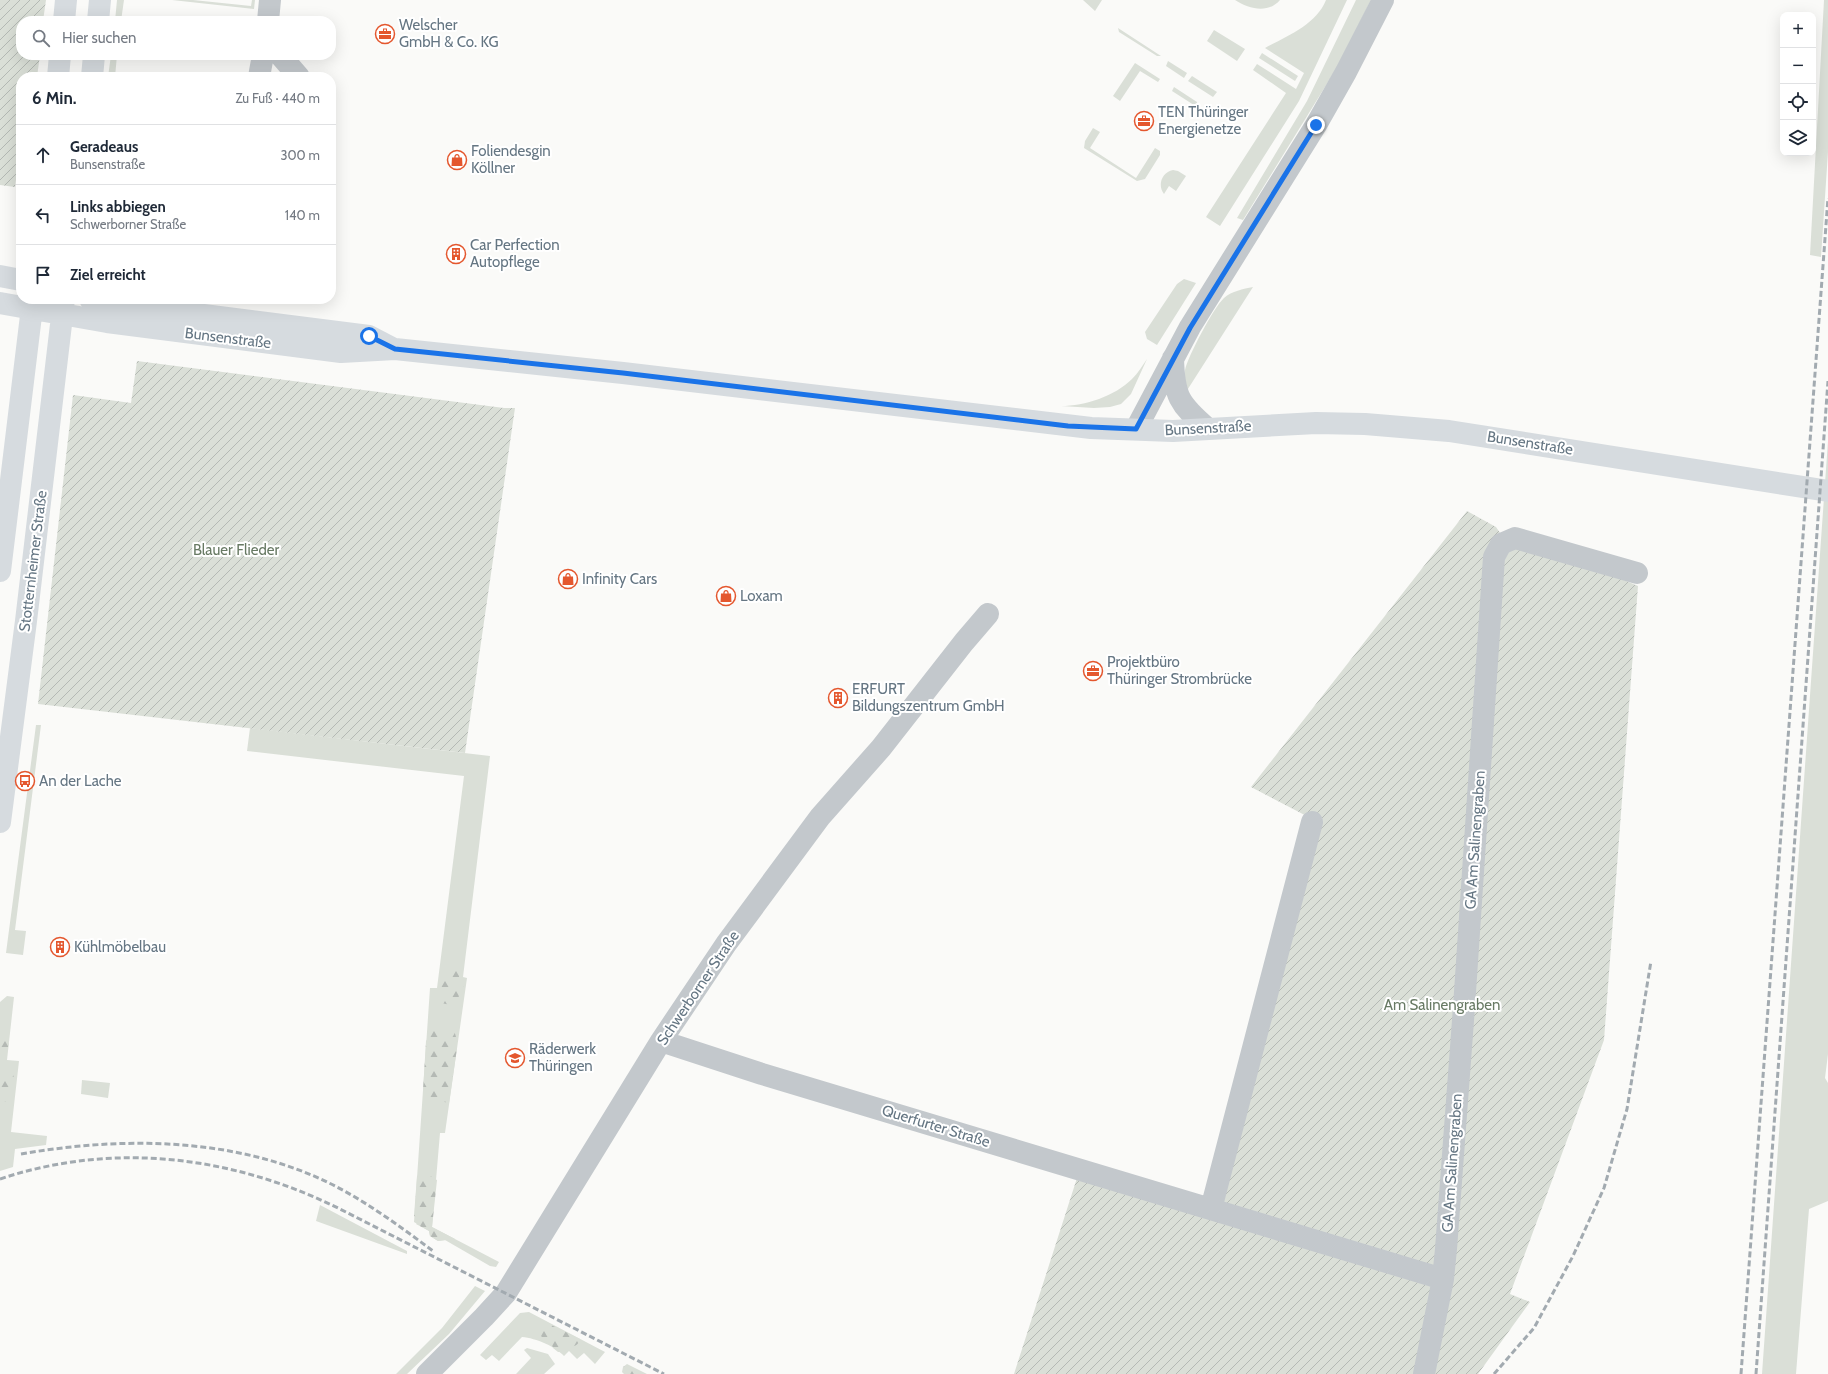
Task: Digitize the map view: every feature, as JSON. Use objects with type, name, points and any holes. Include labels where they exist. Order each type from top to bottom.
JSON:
[{"type":"main road","points":[[64,16],[66,0]]},
{"type":"main road","points":[[98,16],[100,0]]},
{"type":"main road","points":[[58,72],[60,60]]},
{"type":"main road","points":[[92,72],[94,60]]},
{"type":"main road","points":[[0,276],[16,279]]},
{"type":"main road","name":"Bunsenstraße","points":[[0,303],[16,303]]},
{"type":"main road","points":[[0,570],[33,304]]},
{"type":"main road","name":"Bunsenstraße","points":[[33,304],[63,307],[107,322],[340,352],[395,349],[623,373],[1060,425],[1173,431],[1316,423],[1365,424],[1480,435],[1828,491]]},
{"type":"main road","name":"Bunsenstraße","points":[[117,304],[369,336],[395,349]]},
{"type":"main road","name":"Stotternheimer Straße","points":[[0,822],[25,628],[63,307]]},
{"type":"street","points":[[268,16],[270,0]]},
{"type":"street","points":[[1136,429],[1173,358],[1201,309],[1316,125],[1346,72],[1383,0]]},
{"type":"street","points":[[260,72],[262,60]]},
{"type":"street","points":[[284,60],[295,72]]},
{"type":"street","points":[[1173,358],[1174,382],[1182,404],[1207,428]]},
{"type":"street","name":"GA Am Salinengraben","points":[[1424,1374],[1443,1279],[1464,1007],[1494,557],[1501,544],[1515,538],[1637,573]]},
{"type":"street","name":"Schwerborner Straße","points":[[427,1374],[506,1293],[661,1041],[726,944],[820,817],[881,748],[964,642],[988,614]]},
{"type":"street","points":[[1312,822],[1211,1209],[1443,1279]]},
{"type":"street","name":"Querfurter Straße","points":[[661,1041],[762,1074],[1211,1209]]},
{"type":"green space","points":[[0,0],[46,0],[44,16],[16,16],[16,60],[39,60],[38,72],[16,72],[15,187],[0,185]]},
{"type":"green space","points":[[117,0],[124,0],[122,16],[115,16]]},
{"type":"green space","points":[[172,0],[193,0],[251,6],[252,0],[255,0],[254,9]]},
{"type":"green space","points":[[1083,0],[1102,0],[1095,11]]},
{"type":"green space","points":[[1235,0],[1280,0],[1270,7],[1258,9],[1246,6]]},
{"type":"green space","points":[[1326,0],[1347,0],[1299,101],[1220,226],[1206,217],[1286,93],[1253,70],[1257,64],[1296,89],[1304,73],[1265,48],[1308,23],[1321,9]]},
{"type":"green space","points":[[1356,0],[1371,0],[1336,69],[1243,220],[1237,218],[1307,101]]},
{"type":"green space","points":[[1824,0],[1828,0],[1828,152],[1821,257],[1810,255]]},
{"type":"green space","points":[[1118,28],[1161,56],[1157,56],[1119,32]]},
{"type":"green space","points":[[1214,30],[1245,49],[1237,61],[1207,41]]},
{"type":"green space","points":[[1262,53],[1298,76],[1295,81],[1259,58]]},
{"type":"green space","points":[[110,60],[117,60],[115,72],[109,72]]},
{"type":"green space","points":[[1168,61],[1187,73],[1184,78],[1166,66]]},
{"type":"green space","points":[[1135,63],[1160,79],[1158,82],[1140,71],[1120,101],[1113,96]]},
{"type":"green space","points":[[1192,76],[1217,92],[1213,97],[1188,81]]},
{"type":"green space","points":[[1174,87],[1197,102],[1197,107],[1172,91]]},
{"type":"green space","points":[[1093,128],[1100,132],[1090,148],[1136,178],[1155,148],[1160,151],[1160,155],[1145,179],[1137,181],[1084,148],[1085,141]]},
{"type":"green space","points":[[1173,170],[1186,176],[1176,191],[1169,186],[1164,194],[1161,187],[1163,176],[1169,171]]},
{"type":"green space","points":[[1184,279],[1196,283],[1157,345],[1147,339],[1145,332],[1177,284]]},
{"type":"green space","points":[[1253,287],[1186,392],[1185,370],[1187,363],[1196,343],[1214,311],[1224,298],[1230,294]]},
{"type":"green space","points":[[1147,359],[1131,394],[1121,404],[1110,407],[1094,408],[1061,406],[1070,406],[1090,402],[1108,395],[1132,379]]},
{"type":"green space","name":"Blauer Flieder","points":[[137,361],[504,408],[515,408],[465,753],[38,704],[73,395],[131,403]]},
{"type":"green space","points":[[1828,441],[1828,1054],[1825,1078],[1828,1083],[1828,1201],[1809,1209],[1796,1374],[1762,1374]]},
{"type":"green space","name":"Am Salinengraben","points":[[1467,511],[1496,527],[1509,546],[1624,580],[1638,586],[1604,1040],[1510,1294],[1530,1302],[1478,1374],[1014,1374],[1077,1178],[1218,1220],[1320,823],[1251,787]]},
{"type":"green space","points":[[36,725],[41,725],[15,930],[26,931],[23,955],[6,953]]},
{"type":"green space","points":[[250,728],[490,756],[463,977],[467,978],[445,1133],[440,1133],[432,1227],[499,1262],[496,1267],[490,1266],[445,1240],[438,1241],[430,1236],[429,1231],[414,1222],[430,988],[437,988],[464,776],[247,751]]},
{"type":"green space","points":[[455,966],[460,973],[459,977],[464,986],[459,994],[458,1004],[456,1006],[441,1003],[438,997],[442,993],[441,984],[446,967],[451,968]]},
{"type":"green space","points":[[7,996],[14,997],[7,1060],[19,1061],[11,1132],[47,1136],[46,1145],[15,1149],[13,1167],[0,1171],[0,1002]]},
{"type":"green space","points":[[444,1027],[451,1031],[454,1030],[457,1048],[449,1103],[440,1101],[437,1097],[430,1100],[423,1091],[426,1041],[434,1030]]},
{"type":"green space","points":[[0,1032],[4,1034],[9,1044],[6,1053],[0,1055]]},
{"type":"green space","points":[[0,1068],[6,1069],[7,1075],[13,1074],[15,1083],[11,1100],[6,1102],[2,1100],[0,1105]]},
{"type":"green space","points":[[82,1080],[110,1083],[108,1098],[81,1094]]},
{"type":"green space","points":[[425,1173],[437,1180],[432,1227],[455,1239],[438,1241],[430,1236],[429,1231],[416,1224],[420,1220],[418,1217],[414,1216],[417,1176]]},
{"type":"green space","points":[[320,1205],[407,1251],[407,1254],[316,1221]]},
{"type":"green space","points":[[475,1286],[485,1291],[449,1334],[407,1374],[396,1374],[442,1328]]},
{"type":"green space","points":[[529,1312],[605,1352],[595,1364],[584,1353],[577,1359],[569,1351],[564,1356],[556,1349],[545,1344],[533,1339],[522,1337],[499,1361],[492,1355],[486,1360],[480,1355],[520,1313]]},
{"type":"green space","points":[[547,1323],[580,1339],[578,1343],[563,1352],[558,1352],[553,1348],[551,1342],[543,1339],[540,1334],[542,1327]]},
{"type":"green space","points":[[527,1348],[548,1354],[555,1364],[544,1374],[516,1374],[531,1358],[524,1350]]},
{"type":"green space","points":[[627,1364],[647,1374],[624,1374],[622,1372],[623,1367]]},
{"type":"railway","points":[[1741,1374],[1828,198]]},
{"type":"railway","points":[[1756,1374],[1828,381]]},
{"type":"railway","points":[[1494,1374],[1534,1328],[1573,1256],[1604,1188],[1627,1109],[1651,961]]},
{"type":"railway","points":[[21,1154],[60,1148],[141,1143],[181,1145],[221,1150],[260,1158],[298,1170],[335,1186],[373,1208],[433,1251]]},
{"type":"railway","points":[[0,1179],[43,1167],[86,1160],[129,1158],[172,1160],[215,1166],[256,1176],[298,1190],[338,1208],[664,1374]]},
{"type":"place","name":"Welscher GmbH & Co. KG","points":[[385,34]]},
{"type":"place","name":"TEN Thüringer Energienetze","points":[[1144,121]]},
{"type":"place","name":"Foliendesgin Köllner","points":[[457,160]]},
{"type":"place","name":"Car Perfection Autopflege","points":[[456,254]]},
{"type":"place","name":"Infinity Cars","points":[[568,579]]},
{"type":"place","name":"Loxam","points":[[726,596]]},
{"type":"place","name":"Projektbüro Thüringer Strombrücke","points":[[1093,671]]},
{"type":"place","name":"ERFURT Bildungszentrum GmbH","points":[[838,698]]},
{"type":"place","name":"An der Lache","points":[[25,781]]},
{"type":"place","name":"Kühlmöbelbau","points":[[60,947]]},
{"type":"place","name":"Räderwerk Thüringen","points":[[515,1058]]},
{"type":"route","points":[[369,336],[395,349],[623,373],[1068,426],[1136,429],[1190,328],[1316,125]]}]
